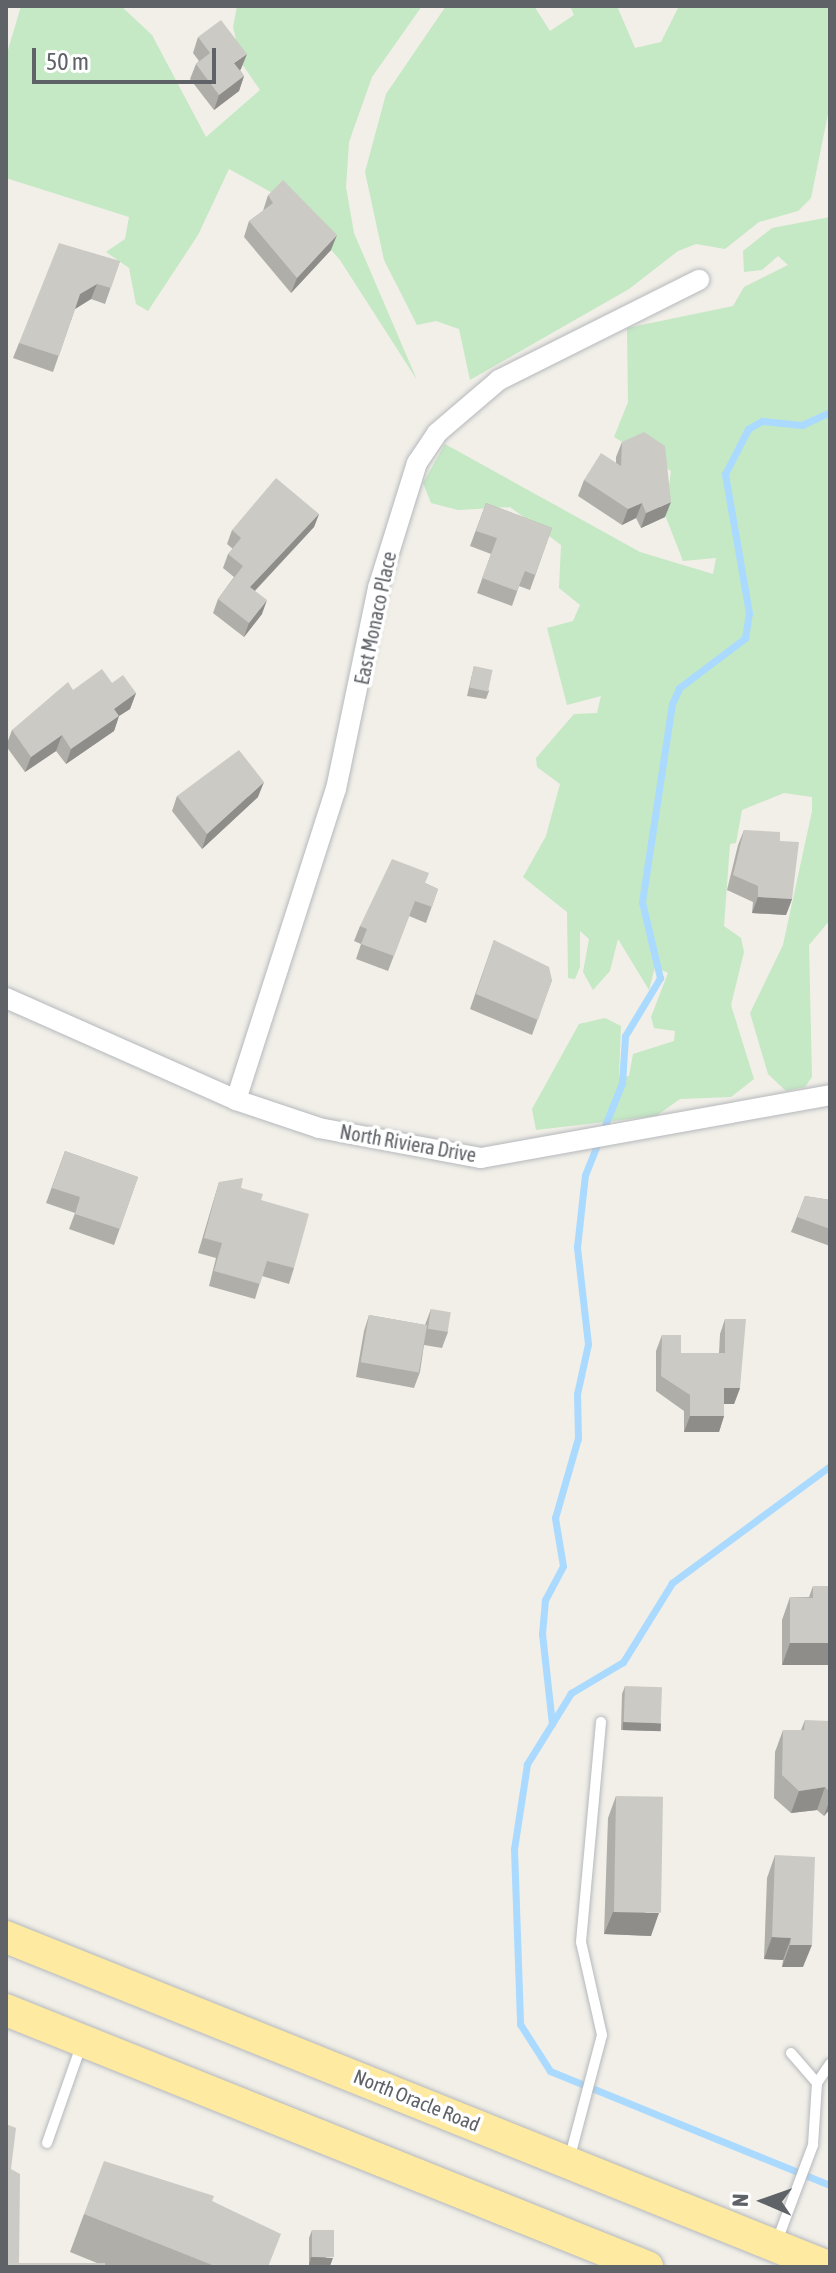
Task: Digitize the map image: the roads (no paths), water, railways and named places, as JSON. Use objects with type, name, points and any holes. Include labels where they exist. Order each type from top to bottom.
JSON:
[{"type":"highway","name":"North Oracle Road","points":[[6,1937],[828,2267]]},
{"type":"highway","points":[[6,2010],[647,2267]]},
{"type":"street","name":"East Monaco Place","points":[[236,1100],[336,789],[378,588],[417,463],[437,433],[499,380],[699,280]]},
{"type":"street","name":"North Riviera Drive","points":[[6,998],[236,1100],[319,1128],[481,1158],[830,1095]]},
{"type":"lane","points":[[569,2162],[602,2035],[581,1942],[601,1722]]},
{"type":"lane","points":[[47,2143],[83,2041]]},
{"type":"lane","points":[[791,2053],[817,2083]]},
{"type":"lane","points":[[775,2246],[808,2158],[817,2083],[830,2064]]},
{"type":"waterway","points":[[552,1724],[542,1634],[545,1600],[563,1566],[555,1518],[578,1438],[577,1394],[588,1344],[577,1247],[585,1175],[622,1083],[625,1036],[660,978],[642,902],[672,704],[679,688],[745,638],[749,613],[725,474],[748,429],[762,421],[802,425],[830,412]]},
{"type":"waterway","points":[[830,1466],[672,1583],[623,1662],[571,1693],[527,1764],[514,1849],[520,2024],[550,2071],[830,2185]]}]
